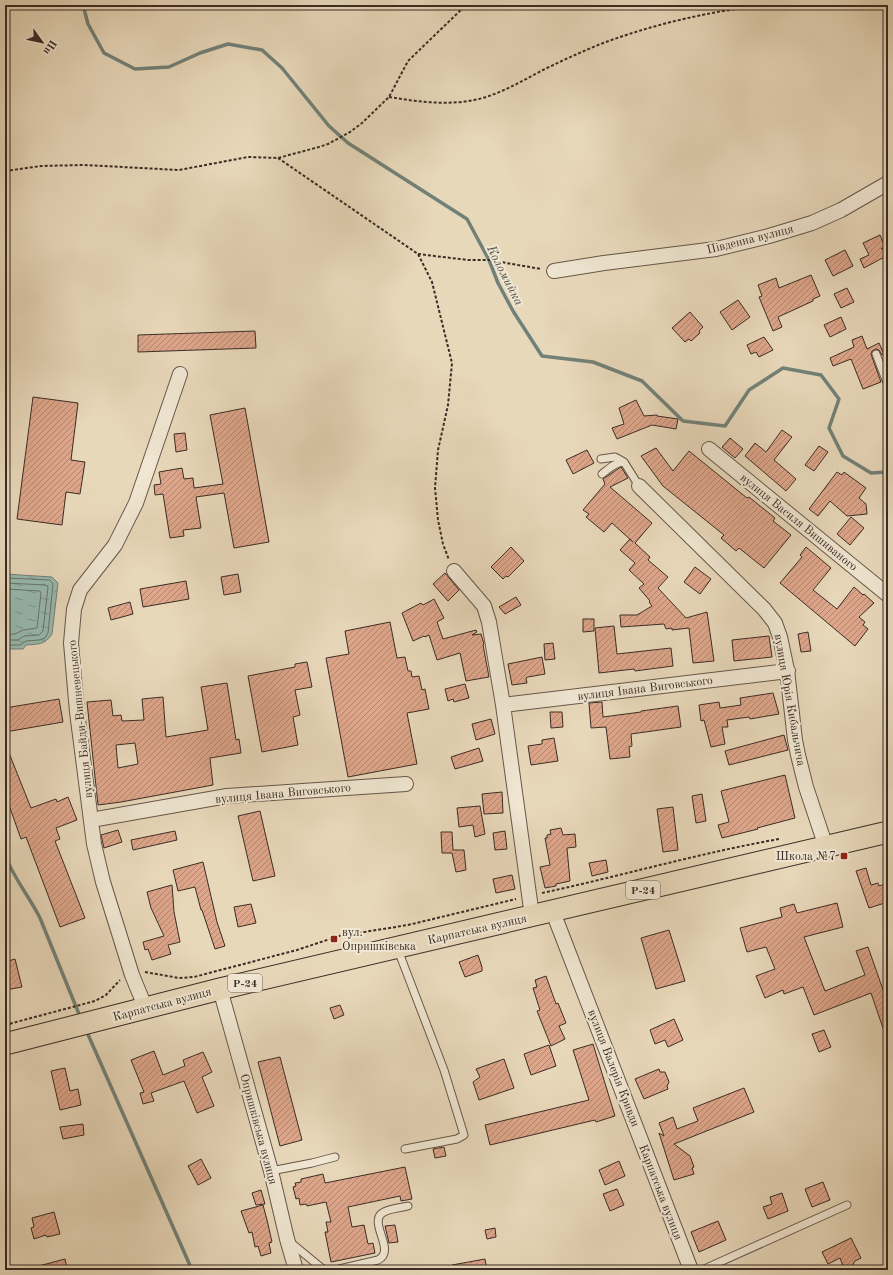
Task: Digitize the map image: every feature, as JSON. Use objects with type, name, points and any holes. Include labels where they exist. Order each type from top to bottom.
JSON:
[{"type":"main road","name":"Карпатська вулиця","points":[[5,1044],[66,1019],[90,1013],[146,1009],[220,989],[553,912],[888,832]]},
{"type":"street","name":"Південна вулиця","points":[[554,271],[716,249],[769,236],[812,223],[841,210],[888,183]]},
{"type":"street","name":"вулиця Байди-Вишневецького","points":[[146,1009],[132,975],[103,882],[94,844],[77,712],[71,643],[74,609],[80,590],[115,545],[136,503],[180,374]]},
{"type":"street","name":"вулиця Василя Вишиваного","points":[[709,449],[888,595]]},
{"type":"street","name":"вулиця Юрія Кибальчича","points":[[640,486],[771,617],[778,630],[788,671],[795,740],[798,755],[806,787],[826,847]]},
{"type":"street","points":[[454,571],[484,606],[489,622],[503,705],[532,916]]},
{"type":"street","name":"вулиця Івана Виговського","points":[[503,705],[788,671]]},
{"type":"street","name":"вулиця Івана Виговського","points":[[91,820],[227,796],[406,784]]},
{"type":"street","name":"вулиця Валерія Кривди","points":[[553,912],[691,1270]]},
{"type":"street","name":"Опришківська вулиця","points":[[220,989],[271,1171],[296,1270]]},
{"type":"lane","points":[[876,354],[888,385]]},
{"type":"lane","points":[[601,459],[615,457],[624,462],[640,486]]},
{"type":"lane","points":[[602,474],[619,462],[624,462]]},
{"type":"lane","points":[[397,948],[444,1070],[464,1135],[457,1139],[405,1149]]},
{"type":"lane","points":[[271,1171],[335,1157]]},
{"type":"lane","points":[[702,1270],[847,1205]]},
{"type":"lane","points":[[335,1270],[382,1258],[385,1249],[379,1222],[381,1214],[386,1211],[408,1206]]},
{"type":"lane","points":[[287,1239],[324,1270]]},
{"type":"path","points":[[5,171],[42,166],[84,165],[179,170],[248,157],[278,158],[328,144],[350,132],[362,123],[389,97],[408,61],[466,5]]},
{"type":"path","points":[[389,97],[438,103],[453,103],[480,98],[506,89],[559,62],[599,45],[637,32],[674,21],[708,14],[769,5]]},
{"type":"path","points":[[278,158],[418,254],[468,260],[490,260],[554,271]]},
{"type":"path","points":[[418,254],[432,282],[452,364],[448,405],[438,450],[435,488],[438,520],[443,544],[454,571]]},
{"type":"path","points":[[5,1025],[66,1019],[90,1013],[96,1001],[106,995],[122,978],[142,972],[179,978],[194,977],[297,950],[339,936],[408,925],[529,895],[737,847],[783,839]]},
{"type":"water","points":[[5,574],[52,577],[58,583],[52,634],[44,642],[26,645],[23,649],[5,649]]},
{"type":"building","points":[[880,235],[885,247],[881,249],[888,246],[888,255],[864,268],[860,259],[869,255],[863,243]]},
{"type":"building","points":[[845,250],[853,266],[833,276],[825,260]]},
{"type":"building","points":[[811,275],[820,296],[813,299],[813,301],[778,317],[782,327],[773,331],[759,297],[762,296],[758,285],[776,278],[779,288]]},
{"type":"building","points":[[847,288],[854,302],[841,308],[834,294]]},
{"type":"building","points":[[738,300],[750,317],[732,330],[720,312]]},
{"type":"building","points":[[690,312],[703,327],[699,331],[700,333],[691,341],[689,339],[685,342],[672,328]]},
{"type":"building","points":[[841,317],[846,329],[830,337],[824,325]]},
{"type":"building","points":[[255,331],[256,348],[138,352],[138,335]]},
{"type":"building","points":[[862,336],[867,349],[879,343],[884,354],[882,355],[879,350],[876,349],[872,351],[871,354],[881,382],[863,389],[851,359],[833,366],[830,358],[854,347],[852,340]]},
{"type":"building","points":[[764,337],[773,350],[759,357],[756,352],[751,354],[747,345]]},
{"type":"building","points":[[33,397],[78,403],[71,460],[85,462],[80,494],[66,492],[62,525],[17,519]]},
{"type":"building","points":[[636,400],[644,416],[657,415],[678,419],[676,429],[652,425],[617,439],[612,428],[624,424],[619,408]]},
{"type":"building","points":[[245,408],[269,542],[234,548],[224,493],[196,497],[201,528],[183,530],[184,536],[170,538],[163,494],[155,495],[154,485],[161,484],[159,472],[182,468],[184,479],[193,478],[194,488],[223,484],[210,415]]},
{"type":"building","points":[[782,430],[792,437],[774,460],[796,479],[786,491],[745,456],[755,443],[766,452]]},
{"type":"building","points":[[185,433],[187,450],[176,452],[174,434]]},
{"type":"building","points":[[730,438],[743,449],[735,458],[722,447]]},
{"type":"building","points":[[819,446],[828,452],[814,471],[805,465]]},
{"type":"building","points":[[656,448],[673,471],[689,451],[747,498],[749,497],[775,518],[773,521],[791,535],[764,568],[739,548],[736,551],[721,538],[724,535],[663,486],[641,456]]},
{"type":"building","points":[[587,450],[594,463],[573,474],[566,460]]},
{"type":"building","points":[[621,467],[628,478],[610,487],[652,523],[635,543],[650,557],[648,560],[668,577],[658,588],[686,618],[707,612],[714,661],[693,663],[689,628],[672,630],[672,628],[666,629],[664,624],[621,627],[620,615],[637,615],[652,606],[649,602],[650,601],[639,588],[644,584],[629,570],[635,563],[620,550],[630,539],[612,523],[604,532],[586,517],[589,514],[583,510],[605,484],[603,479]]},
{"type":"building","points":[[837,472],[842,475],[844,472],[866,488],[859,498],[866,504],[867,514],[847,516],[830,501],[818,516],[809,509]]},
{"type":"building","points":[[851,517],[864,528],[850,545],[837,534]]},
{"type":"building","points":[[511,547],[524,561],[508,577],[506,576],[503,579],[491,567]]},
{"type":"building","points":[[806,547],[831,568],[813,590],[837,609],[854,587],[874,603],[859,617],[865,622],[863,625],[868,629],[855,646],[780,583],[802,557],[800,555]]},
{"type":"building","points":[[695,567],[711,579],[700,594],[684,582]]},
{"type":"building","points":[[445,573],[459,590],[448,601],[433,584]]},
{"type":"building","points":[[238,574],[241,592],[224,595],[221,577]]},
{"type":"building","points":[[186,581],[189,599],[143,607],[140,589]]},
{"type":"building","points":[[516,597],[521,605],[505,614],[499,607]]},
{"type":"building","points":[[434,599],[444,618],[437,622],[443,639],[476,630],[477,632],[472,635],[481,634],[489,677],[466,681],[460,653],[437,660],[429,635],[413,641],[402,613],[421,603],[423,605]]},
{"type":"building","points":[[130,602],[133,614],[111,620],[108,608]]},
{"type":"building","points":[[583,619],[594,619],[594,631],[583,632]]},
{"type":"building","points":[[390,622],[397,658],[405,657],[408,671],[411,671],[412,677],[419,676],[422,690],[425,689],[429,709],[407,713],[417,764],[348,777],[326,658],[349,654],[345,631]]},
{"type":"building","points":[[614,626],[617,654],[671,648],[673,666],[635,671],[634,669],[599,673],[595,628]]},
{"type":"building","points":[[808,632],[811,651],[801,652],[798,634]]},
{"type":"building","points":[[769,636],[772,657],[734,661],[732,640]]},
{"type":"building","points":[[553,643],[555,659],[545,660],[544,644]]},
{"type":"building","points":[[542,657],[545,674],[526,678],[527,683],[512,685],[508,664]]},
{"type":"building","points":[[307,662],[312,687],[295,690],[300,715],[293,717],[298,745],[262,752],[248,676],[295,667],[295,664]]},
{"type":"building","points":[[227,683],[236,740],[239,739],[241,753],[210,758],[213,785],[98,805],[87,702],[111,700],[113,716],[121,715],[122,721],[144,720],[142,699],[163,697],[166,737],[208,730],[201,687]],"holes":[[[135,743],[138,764],[118,768],[116,745]]]},
{"type":"building","points":[[465,684],[469,698],[454,702],[453,699],[448,701],[445,689]]},
{"type":"building","points":[[773,693],[779,714],[750,719],[749,717],[727,720],[728,727],[722,727],[725,744],[711,747],[704,720],[701,721],[699,705],[719,702],[720,708],[741,705],[740,698]]},
{"type":"building","points":[[59,699],[63,722],[5,732],[5,708]]},
{"type":"building","points":[[602,702],[603,717],[678,706],[681,727],[631,734],[632,746],[629,747],[630,757],[610,759],[606,727],[591,728],[589,703]]},
{"type":"building","points":[[550,712],[562,712],[563,727],[551,728]]},
{"type":"building","points":[[491,719],[495,734],[476,740],[472,724]]},
{"type":"building","points":[[784,735],[788,750],[729,765],[725,751]]},
{"type":"building","points":[[554,738],[558,761],[531,765],[528,746],[542,744],[542,740]]},
{"type":"building","points":[[5,743],[31,808],[56,799],[57,802],[68,797],[77,820],[56,828],[60,839],[55,841],[85,918],[60,927],[26,837],[21,839],[5,794]]},
{"type":"building","points":[[479,748],[483,761],[455,769],[451,757]]},
{"type":"building","points":[[785,775],[795,818],[722,838],[718,825],[729,822],[721,791]]},
{"type":"building","points":[[502,792],[503,813],[484,814],[482,794]]},
{"type":"building","points":[[702,794],[706,821],[696,823],[692,796]]},
{"type":"building","points":[[480,806],[485,834],[475,837],[473,825],[459,827],[457,808]]},
{"type":"building","points":[[673,807],[678,850],[663,852],[657,809]]},
{"type":"building","points":[[260,811],[275,876],[253,881],[238,816]]},
{"type":"building","points":[[561,828],[563,835],[575,834],[576,847],[567,848],[570,881],[545,888],[540,867],[550,865],[545,838],[547,838],[547,835],[551,834],[550,830]]},
{"type":"building","points":[[118,830],[122,842],[104,848],[101,835]]},
{"type":"building","points":[[175,831],[177,840],[133,850],[131,840]]},
{"type":"building","points":[[505,831],[507,849],[495,850],[493,833]]},
{"type":"building","points":[[441,832],[452,832],[453,850],[464,850],[466,870],[456,872],[452,853],[442,853]]},
{"type":"building","points":[[606,860],[608,872],[592,876],[589,863]]},
{"type":"building","points":[[203,862],[217,922],[225,946],[215,949],[201,910],[195,887],[178,891],[173,870]]},
{"type":"building","points":[[866,868],[871,885],[878,883],[879,886],[888,883],[888,902],[869,908],[856,871]]},
{"type":"building","points":[[512,875],[515,889],[496,893],[493,879]]},
{"type":"building","points":[[172,885],[174,912],[180,942],[168,945],[171,954],[152,960],[148,949],[145,950],[143,942],[164,936],[151,908],[147,892]]},
{"type":"building","points":[[837,903],[843,927],[804,937],[825,991],[865,975],[856,951],[868,947],[888,1004],[888,1037],[886,1037],[871,993],[814,1015],[803,987],[784,994],[783,990],[765,998],[756,976],[775,969],[766,947],[747,952],[740,928],[782,917],[780,908],[794,904],[797,913]]},
{"type":"building","points":[[251,904],[256,923],[238,927],[234,907]]},
{"type":"building","points":[[669,930],[685,981],[656,989],[641,938]]},
{"type":"building","points":[[478,955],[482,971],[465,977],[459,962]]},
{"type":"building","points":[[15,959],[22,987],[5,990],[5,962]]},
{"type":"building","points":[[546,976],[556,1004],[558,1003],[566,1023],[559,1026],[565,1039],[551,1046],[537,1011],[540,1010],[533,988],[537,987],[535,980]]},
{"type":"building","points":[[340,1005],[344,1015],[334,1019],[330,1008]]},
{"type":"building","points":[[674,1019],[683,1040],[668,1047],[665,1040],[655,1044],[650,1030]]},
{"type":"building","points":[[824,1030],[831,1047],[819,1052],[812,1034]]},
{"type":"building","points":[[593,1044],[615,1116],[596,1122],[595,1120],[490,1145],[485,1125],[589,1100],[573,1050]]},
{"type":"building","points":[[549,1045],[556,1066],[531,1075],[524,1054]]},
{"type":"building","points":[[154,1051],[163,1075],[185,1066],[183,1060],[203,1052],[212,1072],[202,1077],[214,1106],[197,1113],[184,1081],[151,1093],[154,1101],[143,1104],[140,1093],[144,1092],[131,1060]]},
{"type":"building","points":[[280,1057],[302,1140],[280,1146],[258,1062]]},
{"type":"building","points":[[504,1059],[514,1088],[479,1100],[473,1082],[480,1077],[476,1069]]},
{"type":"building","points":[[65,1068],[70,1091],[78,1089],[81,1105],[60,1110],[51,1071]]},
{"type":"building","points":[[659,1069],[660,1072],[665,1072],[669,1082],[667,1086],[668,1089],[644,1099],[635,1079]]},
{"type":"building","points":[[744,1088],[754,1112],[674,1144],[690,1156],[694,1167],[692,1168],[694,1174],[674,1180],[659,1133],[664,1136],[659,1123],[673,1117],[677,1129],[698,1121],[693,1108]]},
{"type":"building","points":[[83,1124],[84,1135],[63,1139],[60,1127]]},
{"type":"building","points":[[444,1147],[446,1156],[435,1158],[433,1149]]},
{"type":"building","points":[[201,1159],[211,1178],[198,1185],[188,1166]]},
{"type":"building","points":[[619,1161],[625,1176],[605,1185],[599,1170]]},
{"type":"building","points":[[405,1167],[412,1199],[401,1201],[400,1196],[348,1207],[352,1227],[364,1225],[368,1244],[373,1243],[375,1253],[331,1262],[325,1232],[328,1232],[326,1222],[331,1222],[326,1202],[307,1206],[306,1204],[300,1205],[299,1198],[296,1199],[293,1187],[296,1186],[295,1183],[301,1182],[301,1179],[323,1174],[325,1183]]},
{"type":"building","points":[[823,1182],[830,1200],[812,1207],[805,1189]]},
{"type":"building","points":[[617,1189],[624,1205],[610,1211],[603,1194]]},
{"type":"building","points":[[261,1190],[265,1204],[256,1205],[252,1193]]},
{"type":"building","points":[[782,1193],[788,1211],[768,1219],[763,1207],[772,1204],[770,1197]]},
{"type":"building","points":[[263,1205],[272,1242],[269,1243],[271,1253],[261,1256],[258,1246],[255,1247],[252,1232],[249,1233],[241,1211]]},
{"type":"building","points":[[54,1212],[60,1234],[47,1237],[46,1235],[34,1239],[31,1228],[34,1227],[32,1218]]},
{"type":"building","points":[[718,1221],[726,1240],[699,1252],[691,1232]]},
{"type":"building","points":[[395,1225],[398,1242],[389,1243],[385,1226]]},
{"type":"building","points":[[495,1228],[496,1237],[487,1239],[485,1230]]},
{"type":"building","points":[[851,1238],[861,1258],[855,1261],[852,1266],[848,1268],[843,1266],[840,1258],[828,1264],[822,1252]]},
{"type":"building","points":[[65,1259],[67,1268],[62,1270],[35,1270],[35,1267]]},
{"type":"building","points":[[485,1259],[487,1270],[453,1270],[452,1265]]},
{"type":"waterway","name":"Коломийка","points":[[83,5],[88,24],[104,53],[135,69],[169,67],[200,53],[228,44],[262,50],[282,68],[329,126],[348,143],[467,219],[489,260],[498,283],[513,311],[542,356],[593,362],[642,381],[683,421],[725,426],[749,390],[783,368],[821,375],[839,399],[829,428],[843,456],[871,473],[888,472]]},
{"type":"waterway","points":[[5,855],[13,872],[40,918],[81,1019]]},
{"type":"waterway","points":[[86,1030],[192,1270]]},
{"type":"place","name":"Школа №7","points":[[844,856]]},
{"type":"place","name":"вул. Опришківська","points":[[334,939]]}]
